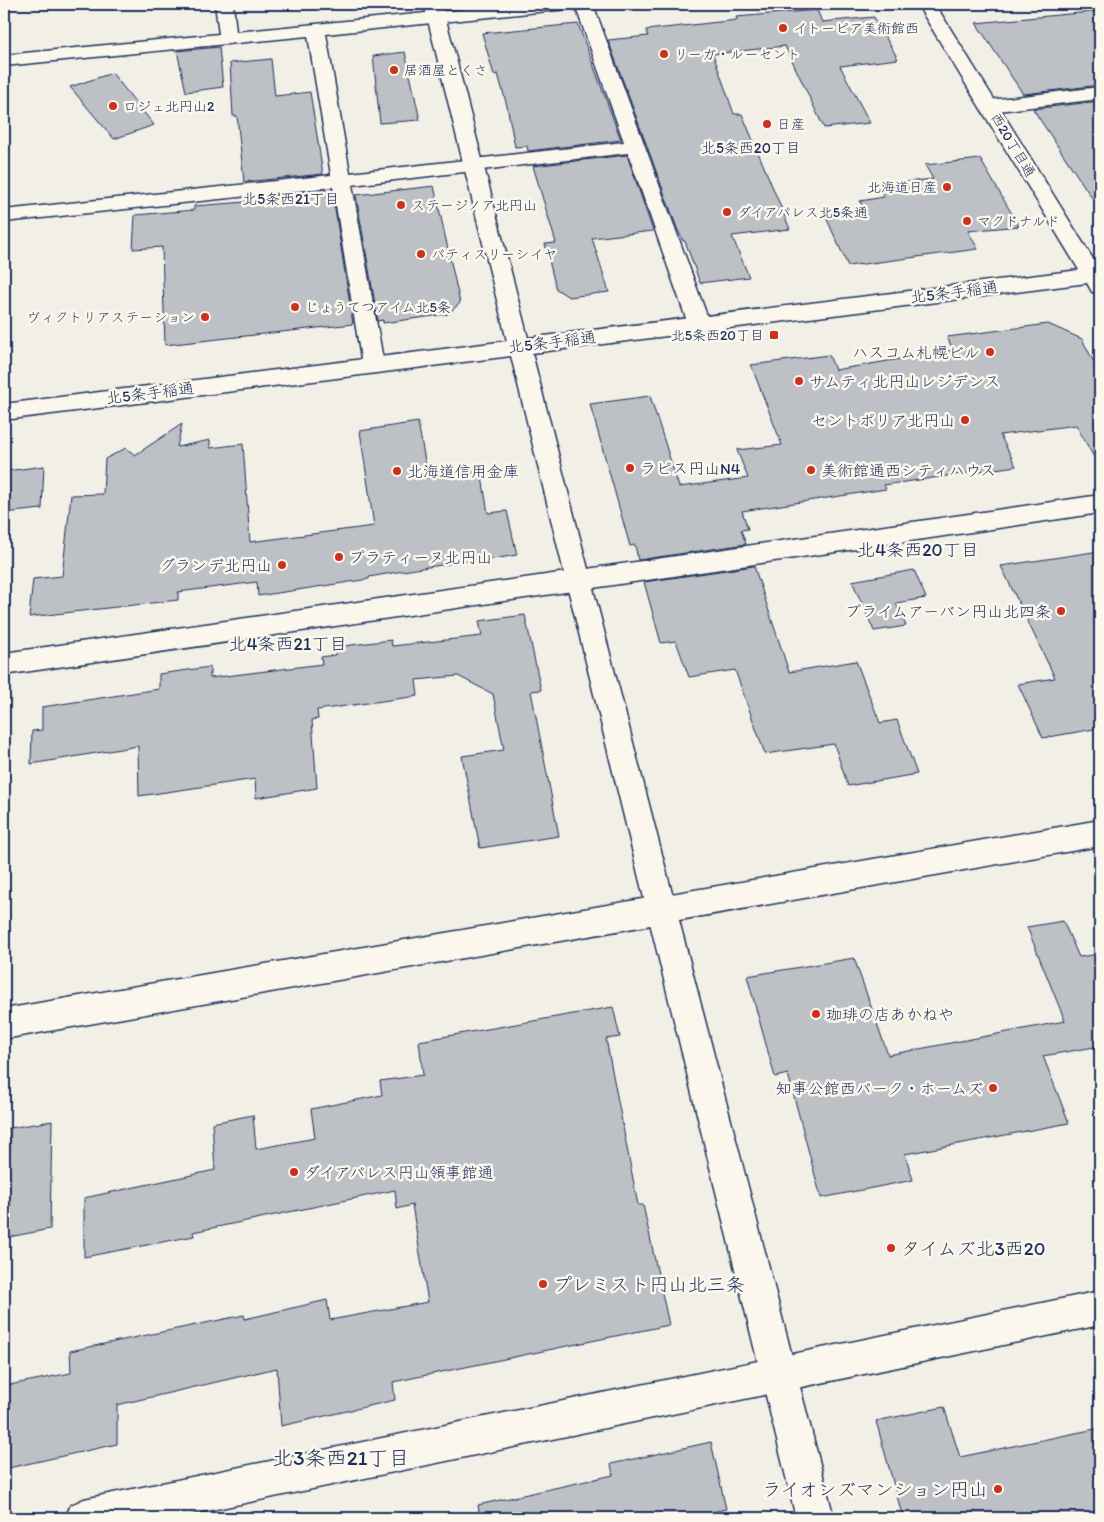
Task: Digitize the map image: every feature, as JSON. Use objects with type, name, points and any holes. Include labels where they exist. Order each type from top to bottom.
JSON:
[{"type":"street","points":[[224,4],[228,38]]},
{"type":"street","points":[[4,61],[316,29],[435,10],[567,4]]},
{"type":"street","points":[[584,4],[699,324]]},
{"type":"street","name":"西20丁目通","points":[[926,4],[1098,279]]},
{"type":"street","points":[[435,10],[815,1518]]},
{"type":"street","points":[[316,29],[373,365]]},
{"type":"street","points":[[989,106],[1100,93]]},
{"type":"street","points":[[4,216],[475,166],[636,146]]},
{"type":"street","name":"北5条手稲通","points":[[4,412],[699,324],[1098,279]]},
{"type":"street","points":[[4,664],[1100,504]]},
{"type":"street","points":[[4,1024],[1100,833]]},
{"type":"street","points":[[84,1518],[1100,1308]]},
{"type":"building","points":[[817,10],[822,22],[874,17],[898,59],[840,66],[870,123],[824,128],[785,46],[713,54],[734,114],[742,114],[790,229],[732,236],[749,277],[700,283],[685,241],[683,241],[677,228],[608,40],[648,36],[646,30],[737,20],[736,17]]},
{"type":"building","points":[[1100,11],[1100,85],[1023,94],[976,23]]},
{"type":"building","points":[[578,24],[621,140],[528,151],[527,146],[515,147],[507,106],[498,74],[494,75],[482,33]]},
{"type":"building","points":[[219,47],[223,87],[186,92],[177,51]]},
{"type":"building","points":[[405,52],[420,120],[380,123],[373,56]]},
{"type":"building","points":[[271,59],[275,96],[310,92],[323,174],[244,182],[237,116],[233,116],[230,63]]},
{"type":"building","name":"ロジェ北円山2","points":[[112,73],[154,125],[114,139],[70,87]]},
{"type":"building","points":[[1100,101],[1100,210],[1033,109]]},
{"type":"building","points":[[627,155],[653,231],[592,238],[609,292],[569,297],[556,289],[545,244],[556,243],[533,166]]},
{"type":"building","points":[[980,159],[1019,226],[968,231],[978,249],[848,266],[825,215],[864,211],[860,201],[884,197],[879,185],[933,179],[925,165]]},
{"type":"building","points":[[434,186],[460,303],[448,314],[383,323],[383,320],[378,321],[356,195]]},
{"type":"building","points":[[326,190],[327,198],[333,197],[353,324],[165,345],[162,247],[133,249],[135,215],[194,210],[194,206],[246,202],[246,198]]},
{"type":"building","points":[[1048,324],[1082,339],[1100,374],[1100,468],[1076,425],[1000,435],[1016,466],[884,485],[886,489],[742,511],[748,529],[741,530],[746,544],[638,560],[635,545],[630,546],[590,404],[650,396],[679,487],[748,478],[737,450],[782,445],[751,365],[829,355],[835,370],[953,350],[947,337]]},
{"type":"building","points":[[418,422],[428,478],[481,471],[488,513],[507,511],[517,555],[409,570],[369,577],[369,579],[258,596],[257,582],[178,592],[178,600],[29,617],[33,579],[62,576],[71,495],[103,494],[105,459],[126,448],[135,455],[182,424],[177,447],[210,440],[210,448],[243,444],[250,542],[374,526],[360,431]]},
{"type":"building","points":[[44,466],[42,509],[4,513],[7,471]]},
{"type":"building","points":[[1100,551],[1100,728],[1043,738],[1018,684],[1055,678],[1001,566]]},
{"type":"building","points":[[754,566],[789,672],[856,661],[880,723],[897,720],[917,774],[848,786],[834,744],[765,754],[735,670],[689,677],[676,641],[661,643],[644,582]]},
{"type":"building","points":[[914,570],[926,598],[896,603],[906,626],[874,631],[852,581]]},
{"type":"building","points":[[525,615],[541,690],[531,691],[559,836],[480,848],[462,756],[504,750],[493,694],[458,676],[416,680],[418,696],[317,710],[318,719],[312,720],[317,788],[256,798],[255,779],[139,796],[138,746],[31,764],[32,731],[42,730],[42,707],[159,689],[159,674],[210,667],[210,678],[322,664],[321,657],[335,655],[336,647],[391,640],[392,646],[482,636],[479,621]]},
{"type":"building","points":[[1063,921],[1079,957],[1100,954],[1100,1046],[1043,1056],[1069,1123],[905,1154],[913,1180],[821,1198],[788,1074],[775,1077],[747,976],[854,958],[888,1055],[1065,1021],[1027,927]]},
{"type":"building","points":[[613,1007],[620,1037],[606,1039],[638,1205],[643,1205],[669,1325],[393,1382],[395,1400],[281,1426],[277,1368],[117,1405],[117,1444],[4,1469],[4,1386],[71,1373],[70,1351],[244,1315],[245,1319],[327,1300],[330,1320],[428,1302],[412,1205],[397,1209],[395,1190],[193,1232],[194,1236],[84,1257],[84,1198],[215,1170],[212,1123],[253,1115],[256,1149],[315,1138],[311,1109],[382,1095],[380,1081],[423,1075],[419,1041]]},
{"type":"building","points":[[52,1121],[50,1229],[4,1238],[4,1129]]},
{"type":"building","name":"ライオンズマンション円山","points":[[944,1407],[960,1457],[1100,1428],[1100,1518],[903,1518],[876,1421]]},
{"type":"building","points":[[711,1442],[726,1509],[683,1518],[480,1518],[478,1505],[613,1475],[611,1464]]},
{"type":"place","name":"イトーピア美術館西","points":[[783,28]]},
{"type":"place","name":"リーガ・ルーセント","points":[[664,54]]},
{"type":"place","name":"居酒屋とくさ","points":[[394,70]]},
{"type":"place","name":"ロジェ北円山2","points":[[113,106]]},
{"type":"place","name":"日産","points":[[767,124]]},
{"type":"place","name":"北海道日産","points":[[947,187]]},
{"type":"place","name":"ステージノア北円山","points":[[401,205]]},
{"type":"place","name":"ダイアパレス北5条通","points":[[727,212]]},
{"type":"place","name":"マクドナルド","points":[[967,221]]},
{"type":"place","name":"パティスリーシイヤ","points":[[421,254]]},
{"type":"place","name":"じょうてつアイム北5条","points":[[295,307]]},
{"type":"place","name":"ヴィクトリアステーション","points":[[205,317]]},
{"type":"place","name":"北5条西20丁目","points":[[774,335]]},
{"type":"place","name":"ハスコム札幌ビル","points":[[990,352]]},
{"type":"place","name":"サムティ北円山レジデンス","points":[[799,381]]},
{"type":"place","name":"セントポリア北円山","points":[[965,420]]},
{"type":"place","name":"ラピス円山N4","points":[[630,468]]},
{"type":"place","name":"美術館通西シティハウス","points":[[811,470]]},
{"type":"place","name":"北海道信用金庫","points":[[397,471]]},
{"type":"place","name":"プラティーヌ北円山","points":[[339,557]]},
{"type":"place","name":"グランデ北円山","points":[[282,565]]},
{"type":"place","name":"プライムアーバン円山北四条","points":[[1061,611]]},
{"type":"place","name":"珈琲の店あかねや","points":[[816,1014]]},
{"type":"place","name":"知事公館西パーク・ホームズ","points":[[993,1088]]},
{"type":"place","name":"ダイアパレス円山領事館通","points":[[294,1172]]},
{"type":"place","name":"タイムズ北3西20","points":[[891,1248]]},
{"type":"place","name":"プレミスト円山北三条","points":[[543,1284]]},
{"type":"place","name":"ライオンズマンション円山","points":[[998,1489]]},
{"type":"district","name":"北5条西20丁目","points":[[751,148]]},
{"type":"district","name":"北5条西21丁目","points":[[291,199]]},
{"type":"district","name":"北4条西20丁目","points":[[918,550]]},
{"type":"district","name":"北4条西21丁目","points":[[288,644]]},
{"type":"district","name":"北3条西21丁目","points":[[341,1457]]}]
